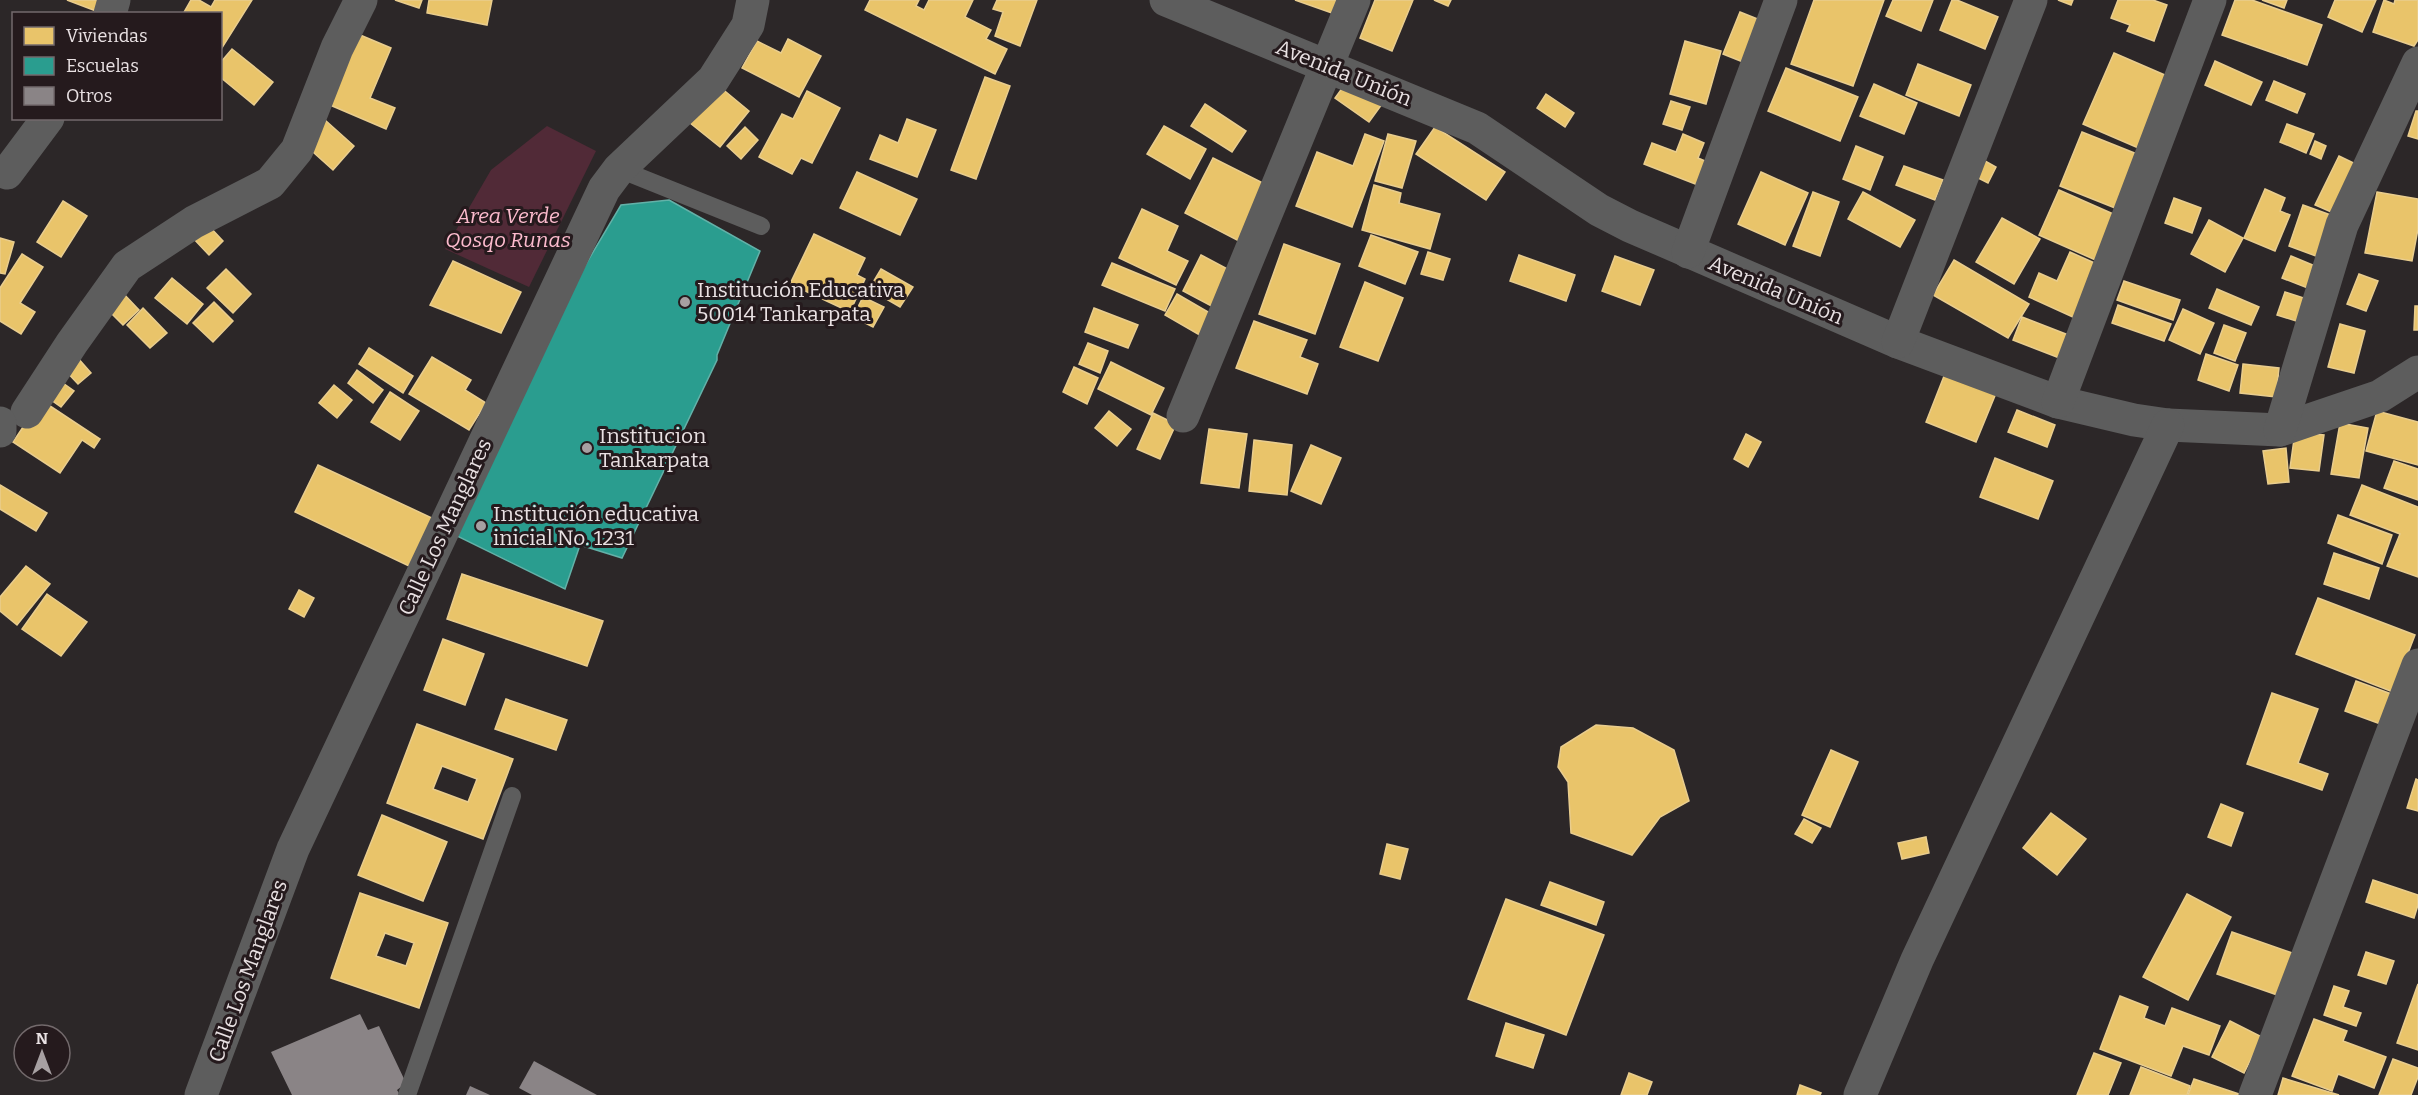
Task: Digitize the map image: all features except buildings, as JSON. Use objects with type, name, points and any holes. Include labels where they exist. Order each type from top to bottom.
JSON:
[{"type":"street","points":[[0,431],[14,417],[72,343],[127,266],[194,222],[270,183],[297,150],[337,48],[361,0]]},
{"type":"street","name":"Calle Los Manglares","points":[[201,1095],[293,849],[604,189],[619,169],[714,80],[748,25],[753,0]]},
{"type":"street","name":"Avenida Unión","points":[[1166,0],[1477,128],[1599,210],[1688,252],[1898,342],[2058,402],[2134,420],[2280,430],[2380,396],[2418,372]]},
{"type":"street","points":[[1183,416],[1354,0]]},
{"type":"street","points":[[1688,252],[1781,0]]},
{"type":"street","points":[[1898,342],[2031,0]]},
{"type":"street","points":[[2058,402],[2210,0]]},
{"type":"street","points":[[2280,430],[2342,225],[2418,63]]},
{"type":"street","points":[[7,173],[47,120]]},
{"type":"street","points":[[1860,1095],[1917,960],[2168,424]]},
{"type":"street","points":[[2255,1095],[2418,665]]},
{"type":"lane","points":[[619,169],[761,226]]},
{"type":"lane","points":[[407,1095],[512,796]]},
{"type":"green space","name":"Area Verde Qosqo Runas","points":[[547,126],[596,151],[529,287],[445,249],[491,170]]},
{"type":"place","name":"Institución Educativa 50014 Tankarpata","points":[[685,302]]},
{"type":"place","name":"Institucion Tankarpata","points":[[587,448]]},
{"type":"place","name":"Institución educativa inicial No. 1231","points":[[481,526]]}]
